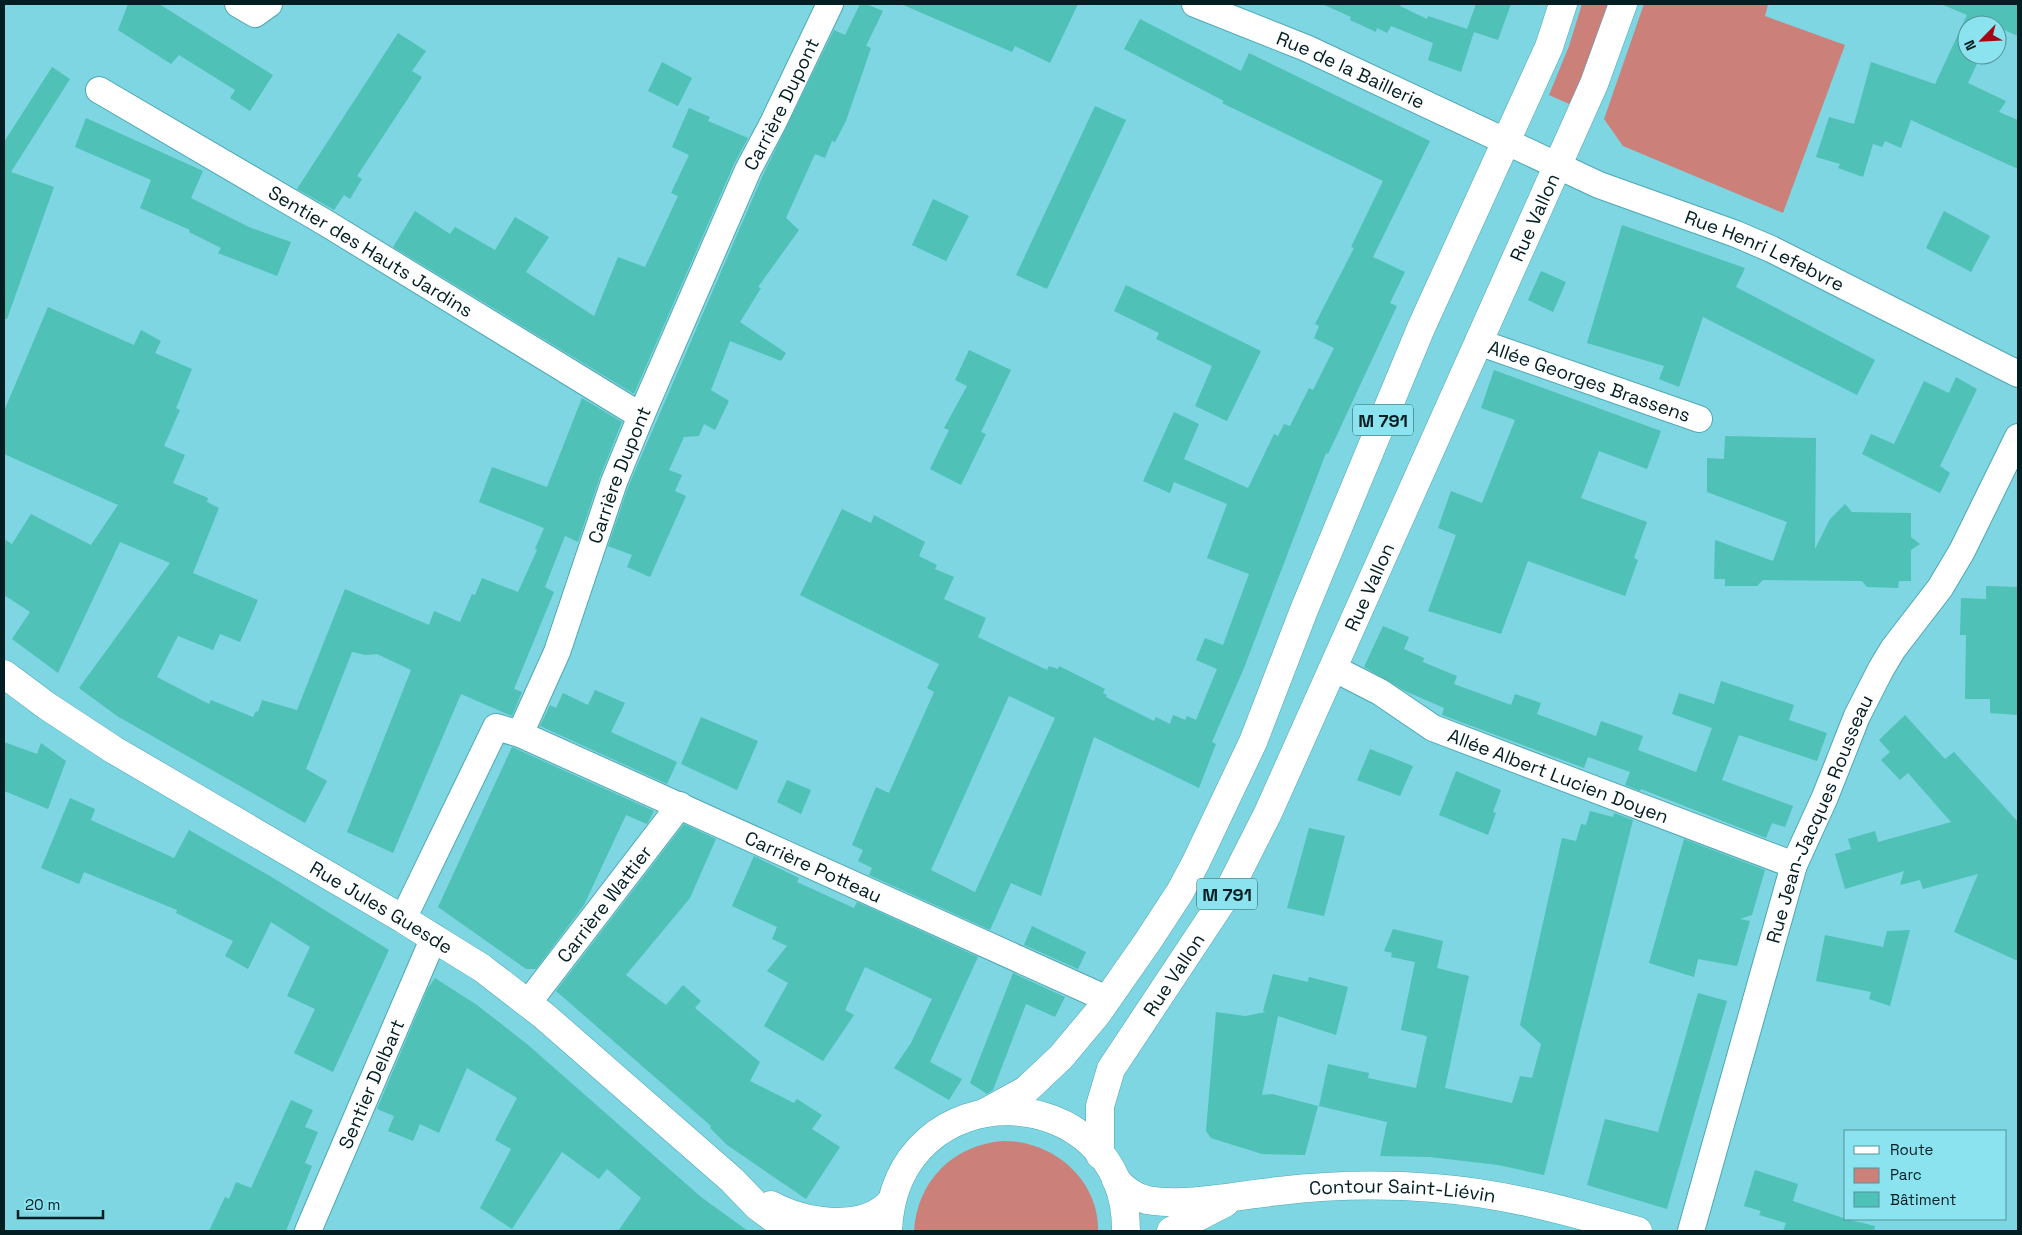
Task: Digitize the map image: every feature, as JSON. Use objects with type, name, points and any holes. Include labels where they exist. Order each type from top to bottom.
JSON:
[{"type":"main road","name":"M 791","points":[[984,1113],[1016,1096],[1040,1078],[1079,1036],[1180,892],[1240,772],[1421,328],[1504,140],[1548,47],[1563,4]]},
{"type":"main road","name":"Rue Vallon","points":[[1100,1155],[1100,1106],[1111,1069],[1227,894],[1272,805],[1604,60],[1623,4]]},
{"type":"main road","name":"Rue Jules Guesde","points":[[4,674],[47,706],[114,750],[434,937],[482,968],[528,1003],[732,1180],[757,1206],[790,1231]]},
{"type":"main road","points":[[888,1231],[891,1202],[901,1175],[924,1144],[948,1126],[984,1113],[1021,1111],[1051,1119],[1078,1134],[1100,1155],[1116,1180],[1124,1204],[1126,1231]]},
{"type":"main road","name":"Rue Jules Guesde","points":[[732,1180],[781,1211],[810,1220],[839,1222],[860,1218],[882,1209],[891,1202]]},
{"type":"main road","name":"Contour Saint-Liévin","points":[[1116,1180],[1128,1192],[1148,1200],[1174,1201],[1345,1186],[1408,1186],[1490,1195],[1563,1211],[1638,1231]]},
{"type":"main road","name":"Contour Saint-Liévin","points":[[1171,1231],[1240,1196]]},
{"type":"street","points":[[238,4],[255,14],[268,4]]},
{"type":"street","name":"Carrière Dupont","points":[[520,734],[557,652],[614,482],[641,416],[748,170],[773,123],[830,4]]},
{"type":"street","name":"Rue de la Baillerie","points":[[1195,4],[1306,48],[1504,140]]},
{"type":"street","name":"Sentier des Hauts Jardins","points":[[98,90],[326,223],[641,416]]},
{"type":"street","name":"Rue Henri Lefebvre","points":[[1504,140],[1599,185],[1736,234],[1771,249],[2018,374]]},
{"type":"street","name":"Allée Georges Brassens","points":[[1478,342],[1699,419]]},
{"type":"street","name":"Rue Jean-Jacques Rousseau","points":[[1691,1231],[1794,865],[1825,797],[1857,716],[1881,669],[1893,649],[1940,588],[1958,558],[2018,437]]},
{"type":"street","name":"Allée Albert Lucien Doyen","points":[[1333,668],[1380,692],[1420,722],[1433,728],[1794,865]]},
{"type":"street","points":[[403,919],[496,727],[520,734]]},
{"type":"street","name":"Carrière Potteau","points":[[520,734],[1107,998]]},
{"type":"street","name":"Carrière Wattier","points":[[528,1003],[680,805]]},
{"type":"street","name":"Sentier Delbart","points":[[308,1231],[434,937]]},
{"type":"green space","points":[[1582,4],[1613,4],[1574,106],[1549,95],[1569,46]]},
{"type":"green space","points":[[1644,4],[1768,4],[1765,16],[1845,45],[1783,213],[1623,146],[1604,119]]},
{"type":"green space","points":[[1003,1141],[1021,1142],[1039,1147],[1055,1155],[1069,1166],[1081,1179],[1090,1195],[1096,1212],[1098,1231],[914,1231],[922,1196],[930,1182],[941,1169],[954,1158],[968,1150],[985,1144]]},
{"type":"building","points":[[128,4],[159,4],[273,75],[250,111],[230,98],[235,90],[179,55],[171,64],[118,30]]},
{"type":"building","points":[[860,4],[866,4],[883,11],[866,46],[871,48],[846,121],[835,142],[832,141],[825,158],[815,154],[786,218],[799,230],[758,287],[761,288],[740,322],[786,353],[781,361],[730,341],[711,390],[729,401],[715,430],[704,424],[699,436],[684,437],[669,470],[682,475],[675,491],[686,496],[650,577],[627,567],[632,555],[608,546],[628,487],[762,177],[834,30],[845,35]]},
{"type":"building","points":[[901,4],[1078,4],[1050,63],[1015,46],[1012,52]]},
{"type":"building","points":[[1322,4],[1402,4],[1400,6],[1427,19],[1428,16],[1467,29],[1476,4],[1511,4],[1498,40],[1474,32],[1461,72],[1428,60],[1433,43],[1391,26],[1387,33],[1377,28],[1376,32],[1350,20],[1351,17]]},
{"type":"building","points":[[1941,4],[2018,4],[2018,36],[2007,31],[2007,15],[1967,15]]},
{"type":"building","points":[[1140,19],[1241,71],[1249,53],[1430,141],[1373,257],[1405,272],[1390,303],[1397,306],[1328,454],[1326,453],[1244,668],[1212,742],[1216,744],[1199,788],[1094,737],[1041,896],[1011,883],[990,930],[869,875],[872,868],[858,861],[863,850],[852,845],[876,787],[889,793],[934,692],[927,688],[939,664],[800,595],[842,509],[871,523],[874,515],[925,542],[919,556],[937,565],[935,569],[954,577],[944,599],[986,618],[978,637],[1047,670],[1049,666],[1058,669],[1059,666],[1105,689],[1103,693],[1107,695],[1106,697],[1154,721],[1156,717],[1170,724],[1173,715],[1185,720],[1187,716],[1196,720],[1217,669],[1196,660],[1205,638],[1223,645],[1249,574],[1207,558],[1227,504],[1174,482],[1170,493],[1143,481],[1174,412],[1199,424],[1184,459],[1248,488],[1274,434],[1278,436],[1284,424],[1290,426],[1309,388],[1313,390],[1334,348],[1314,338],[1319,326],[1315,324],[1354,248],[1351,247],[1383,181],[1222,103],[1224,101],[1124,49]],"holes":[[[1009,696],[1055,718],[975,892],[931,870]]]},
{"type":"building","points":[[398,33],[426,51],[412,71],[422,77],[357,176],[362,179],[350,199],[344,195],[334,210],[297,189]]},
{"type":"building","points":[[1957,37],[1957,65],[1976,65],[1968,83],[2006,101],[1999,112],[2018,120],[2018,169],[1911,120],[1901,148],[1885,141],[1882,147],[1873,144],[1863,177],[1838,168],[1840,164],[1816,157],[1829,117],[1854,124],[1871,62],[1935,84]]},
{"type":"building","points":[[662,62],[692,78],[678,106],[648,91]]},
{"type":"building","points":[[52,67],[70,79],[11,172],[54,187],[7,319],[4,319],[4,142]]},
{"type":"building","points":[[1095,106],[1126,120],[1047,289],[1016,275]]},
{"type":"building","points":[[689,108],[710,117],[708,121],[748,138],[734,164],[634,394],[393,247],[415,211],[450,234],[455,227],[495,250],[515,217],[549,237],[526,272],[594,316],[618,257],[645,267],[678,196],[671,193],[689,155],[672,147]]},
{"type":"building","points":[[86,118],[203,171],[191,198],[251,228],[291,242],[277,276],[218,253],[221,248],[189,232],[190,230],[140,208],[151,180],[75,147]]},
{"type":"building","points":[[933,199],[969,216],[946,261],[912,245]]},
{"type":"building","points":[[1944,211],[1990,236],[1971,272],[1926,248]]},
{"type":"building","points":[[1622,225],[1745,268],[1736,287],[1875,360],[1857,395],[1703,317],[1679,387],[1659,379],[1664,366],[1587,343]]},
{"type":"building","points":[[1541,271],[1566,282],[1553,312],[1528,300]]},
{"type":"building","points":[[1126,285],[1261,351],[1227,421],[1195,406],[1212,366],[1156,339],[1159,333],[1114,311]]},
{"type":"building","points":[[48,307],[134,345],[141,330],[161,341],[155,353],[192,369],[176,408],[180,410],[164,446],[185,455],[173,483],[208,498],[207,502],[219,508],[193,573],[258,600],[240,642],[220,634],[213,650],[178,636],[157,677],[209,704],[211,700],[253,717],[256,711],[258,712],[262,700],[297,710],[345,589],[429,625],[434,611],[460,622],[472,594],[475,595],[482,578],[518,592],[537,550],[535,549],[544,528],[479,502],[492,467],[547,487],[582,398],[622,422],[600,477],[578,542],[565,536],[545,587],[554,592],[514,689],[522,692],[512,716],[461,694],[393,853],[347,832],[411,670],[377,654],[366,655],[352,652],[306,769],[327,781],[305,823],[117,716],[79,688],[170,563],[120,542],[58,673],[12,639],[30,612],[4,595],[4,539],[12,544],[31,514],[91,545],[118,505],[4,454],[4,411]]},
{"type":"building","points":[[969,350],[1011,370],[981,432],[986,434],[961,485],[930,469],[949,430],[944,428],[967,386],[955,380]]},
{"type":"building","points":[[1494,370],[1661,431],[1647,469],[1599,451],[1581,498],[1647,522],[1634,558],[1638,560],[1625,596],[1528,561],[1501,634],[1428,611],[1456,535],[1438,528],[1451,491],[1482,503],[1515,420],[1481,408]]},
{"type":"building","points":[[1956,377],[1977,389],[1940,466],[1950,473],[1940,493],[1862,454],[1871,434],[1894,444],[1924,381],[1949,393]]},
{"type":"building","points":[[1725,436],[1816,438],[1815,549],[1830,519],[1845,504],[1852,512],[1911,513],[1911,537],[1920,544],[1911,550],[1911,581],[1899,581],[1898,588],[1867,587],[1862,581],[1763,580],[1757,586],[1725,586],[1725,579],[1714,579],[1715,540],[1773,561],[1787,522],[1707,492],[1707,458],[1724,459]]},
{"type":"building","points":[[1986,586],[2018,587],[2018,715],[1990,713],[1990,699],[1965,699],[1966,635],[1960,635],[1961,598],[1986,599]]},
{"type":"building","points":[[1383,626],[1409,637],[1404,649],[1424,658],[1423,662],[1457,676],[1454,684],[1511,705],[1515,694],[1541,703],[1537,714],[1596,736],[1601,721],[1643,736],[1638,750],[1696,772],[1712,728],[1672,714],[1679,693],[1714,704],[1721,681],[1794,705],[1789,720],[1827,733],[1817,761],[1739,735],[1722,780],[1793,806],[1785,827],[1772,823],[1766,838],[1641,789],[1640,791],[1625,785],[1630,772],[1588,757],[1584,768],[1442,715],[1444,708],[1405,691],[1364,667]]},
{"type":"building","points":[[595,690],[625,703],[611,732],[677,762],[667,784],[540,726],[550,705],[556,708],[563,693],[588,705]]},
{"type":"building","points":[[1905,715],[1945,759],[1954,752],[2018,822],[2018,961],[1954,932],[1978,874],[1923,889],[1920,880],[1900,885],[1904,871],[1845,889],[1835,854],[1851,849],[1848,839],[1875,831],[1878,842],[1951,822],[1908,773],[1900,780],[1881,760],[1890,752],[1879,740]]},
{"type":"building","points":[[701,717],[758,741],[737,790],[681,764]]},
{"type":"building","points":[[4,742],[37,754],[41,743],[66,761],[48,809],[4,791]]},
{"type":"building","points":[[512,747],[654,811],[647,824],[626,815],[584,905],[536,969],[526,969],[438,907]]},
{"type":"building","points":[[1370,749],[1413,766],[1400,796],[1357,780]]},
{"type":"building","points":[[1456,771],[1501,790],[1493,812],[1496,813],[1488,835],[1439,815]]},
{"type":"building","points":[[787,780],[811,790],[801,814],[777,802]]},
{"type":"building","points":[[70,798],[95,809],[91,820],[174,858],[189,830],[270,876],[389,950],[333,1072],[294,1053],[315,1009],[287,996],[310,947],[271,922],[248,969],[225,956],[233,941],[176,913],[177,910],[84,872],[79,884],[41,868]]},
{"type":"building","points":[[1590,811],[1613,817],[1614,813],[1633,820],[1544,1175],[1498,1165],[1430,1157],[1380,1156],[1387,1122],[1319,1106],[1328,1064],[1369,1073],[1368,1078],[1416,1088],[1427,1036],[1401,1030],[1415,962],[1391,957],[1392,953],[1384,951],[1393,929],[1443,941],[1437,968],[1469,976],[1445,1088],[1512,1103],[1520,1076],[1532,1078],[1541,1044],[1520,1025],[1562,838],[1576,841],[1581,824],[1586,825]]},
{"type":"building","points":[[684,824],[716,839],[690,898],[626,975],[666,1005],[683,985],[701,1001],[695,1008],[760,1062],[750,1081],[794,1103],[797,1099],[822,1115],[812,1129],[840,1147],[806,1199],[727,1145],[710,1128],[711,1126],[556,991]]},
{"type":"building","points":[[1309,828],[1345,836],[1324,916],[1287,908]]},
{"type":"building","points":[[1684,839],[1765,870],[1752,915],[1740,919],[1750,921],[1737,966],[1698,959],[1694,977],[1649,963]]},
{"type":"building","points":[[754,856],[799,878],[797,882],[854,908],[857,902],[978,957],[930,1062],[962,1079],[949,1100],[894,1068],[911,1043],[932,999],[865,967],[845,1010],[854,1015],[823,1061],[764,1026],[788,983],[767,971],[787,946],[772,939],[777,927],[732,906]]},
{"type":"building","points":[[1032,926],[1086,952],[1078,969],[1024,945]]},
{"type":"building","points":[[1910,930],[1890,1006],[1869,999],[1871,992],[1816,981],[1825,935],[1883,947],[1887,931]]},
{"type":"building","points":[[1013,973],[1065,997],[1055,1017],[1026,1004],[993,1090],[987,1094],[970,1083]]},
{"type":"building","points":[[1273,974],[1308,982],[1309,977],[1348,987],[1336,1035],[1278,1016],[1262,1095],[1272,1094],[1318,1106],[1305,1155],[1262,1154],[1211,1138],[1206,1131],[1216,1012],[1245,1016],[1266,1012],[1263,1011]]},
{"type":"building","points":[[435,978],[477,1005],[527,1044],[701,1197],[748,1231],[618,1231],[641,1198],[607,1169],[599,1179],[562,1152],[512,1229],[480,1208],[511,1149],[495,1140],[517,1098],[467,1068],[439,1133],[420,1124],[413,1141],[388,1131],[394,1116],[377,1109],[428,988]]},
{"type":"building","points":[[1698,993],[1727,1001],[1667,1209],[1587,1185],[1605,1119],[1658,1132]]},
{"type":"building","points":[[291,1100],[313,1110],[305,1127],[318,1132],[305,1163],[312,1166],[286,1231],[209,1231],[225,1197],[229,1199],[236,1182],[251,1188]]},
{"type":"building","points":[[1755,1170],[1798,1184],[1793,1201],[1844,1218],[1844,1220],[1875,1226],[1874,1231],[1783,1231],[1786,1223],[1759,1215],[1761,1211],[1744,1206]]}]
